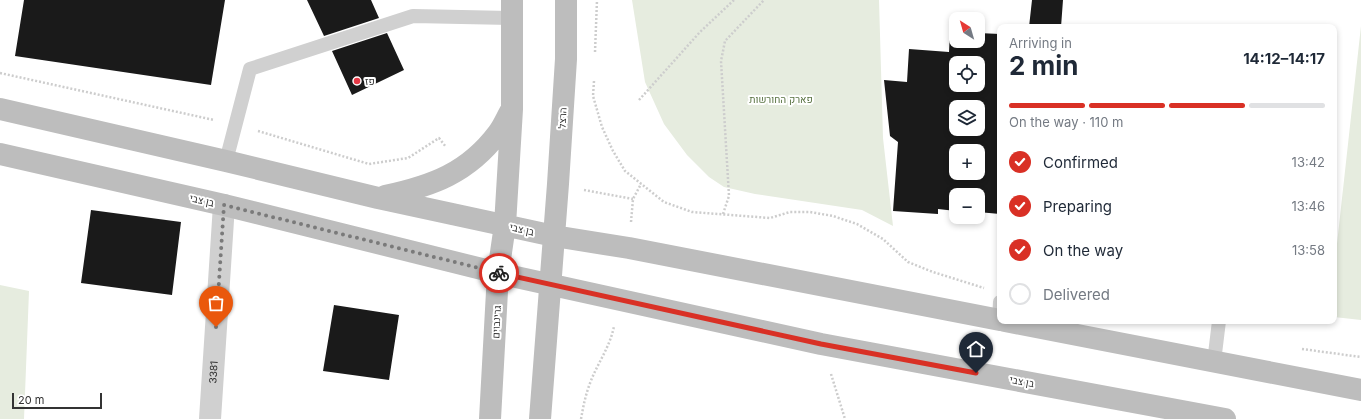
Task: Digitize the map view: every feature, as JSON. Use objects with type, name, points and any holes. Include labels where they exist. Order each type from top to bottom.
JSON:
[{"type":"main road","name":"הרצל","points":[[554,236],[566,59],[566,0]]},
{"type":"main road","points":[[504,225],[512,109],[512,9]]},
{"type":"main road","name":"בן צבי","points":[[0,109],[378,198],[554,236],[629,248],[997,315]]},
{"type":"main road","points":[[378,198],[412,190],[437,181],[462,168],[480,154],[498,133],[512,109]]},
{"type":"main road","name":"בן צבי","points":[[0,154],[224,205],[498,272],[821,344],[1225,419]]},
{"type":"main road","name":"גרינבוים","points":[[490,419],[498,272],[504,225]]},
{"type":"main road","points":[[540,419],[552,284],[554,236]]},
{"type":"main road","name":"בן צבי","points":[[1038,324],[1214,362],[1361,390]]},
{"type":"street","name":"3381","points":[[210,419],[224,205]]},
{"type":"lane","points":[[226,161],[250,70],[413,16],[512,9]]},
{"type":"lane","points":[[1214,362],[1219,324]]},
{"type":"path","points":[[595,56],[597,0]]},
{"type":"path","points":[[639,100],[700,32],[734,0]]},
{"type":"path","points":[[723,214],[729,196],[721,61],[725,41],[764,0]]},
{"type":"path","points":[[0,73],[236,124],[369,164],[408,158],[439,138],[462,168]]},
{"type":"path","points":[[594,80],[593,96],[602,126],[613,151],[625,171],[664,202],[692,212],[770,218],[790,212],[810,212],[833,216],[857,224],[883,239],[908,262],[932,272],[985,288]]},
{"type":"path","points":[[558,184],[633,199]]},
{"type":"path","points":[[821,344],[845,419]]},
{"type":"green space","name":"פארק החורשות","points":[[632,0],[879,0],[883,138],[893,226],[862,210],[755,194],[724,187],[709,177],[687,155],[664,124],[645,82]]},
{"type":"green space","points":[[1361,26],[1361,320],[1337,317],[1337,244]]},
{"type":"green space","points":[[0,285],[29,291],[24,419],[0,419]]},
{"type":"building","points":[[24,0],[225,0],[211,85],[15,56]]},
{"type":"building","points":[[307,0],[371,0],[379,18],[324,36]]},
{"type":"building","points":[[1032,0],[1063,0],[1061,24],[1029,24]]},
{"type":"building","points":[[387,33],[404,70],[352,95],[332,51]]},
{"type":"building","points":[[985,33],[997,34],[997,214],[985,213],[985,188],[949,188],[949,210],[938,209],[938,214],[893,211],[898,142],[890,136],[884,80],[907,82],[909,49],[949,52],[949,48],[985,48]]},
{"type":"building","points":[[91,210],[181,222],[172,295],[81,283]]},
{"type":"building","points":[[334,305],[399,315],[389,380],[323,371]]},
{"type":"way so far","points":[[216,327],[224,205],[499,273]]},
{"type":"place","name":"פז","points":[[357,81]]},
{"type":"route","points":[[499,273],[821,344],[976,373]]}]
